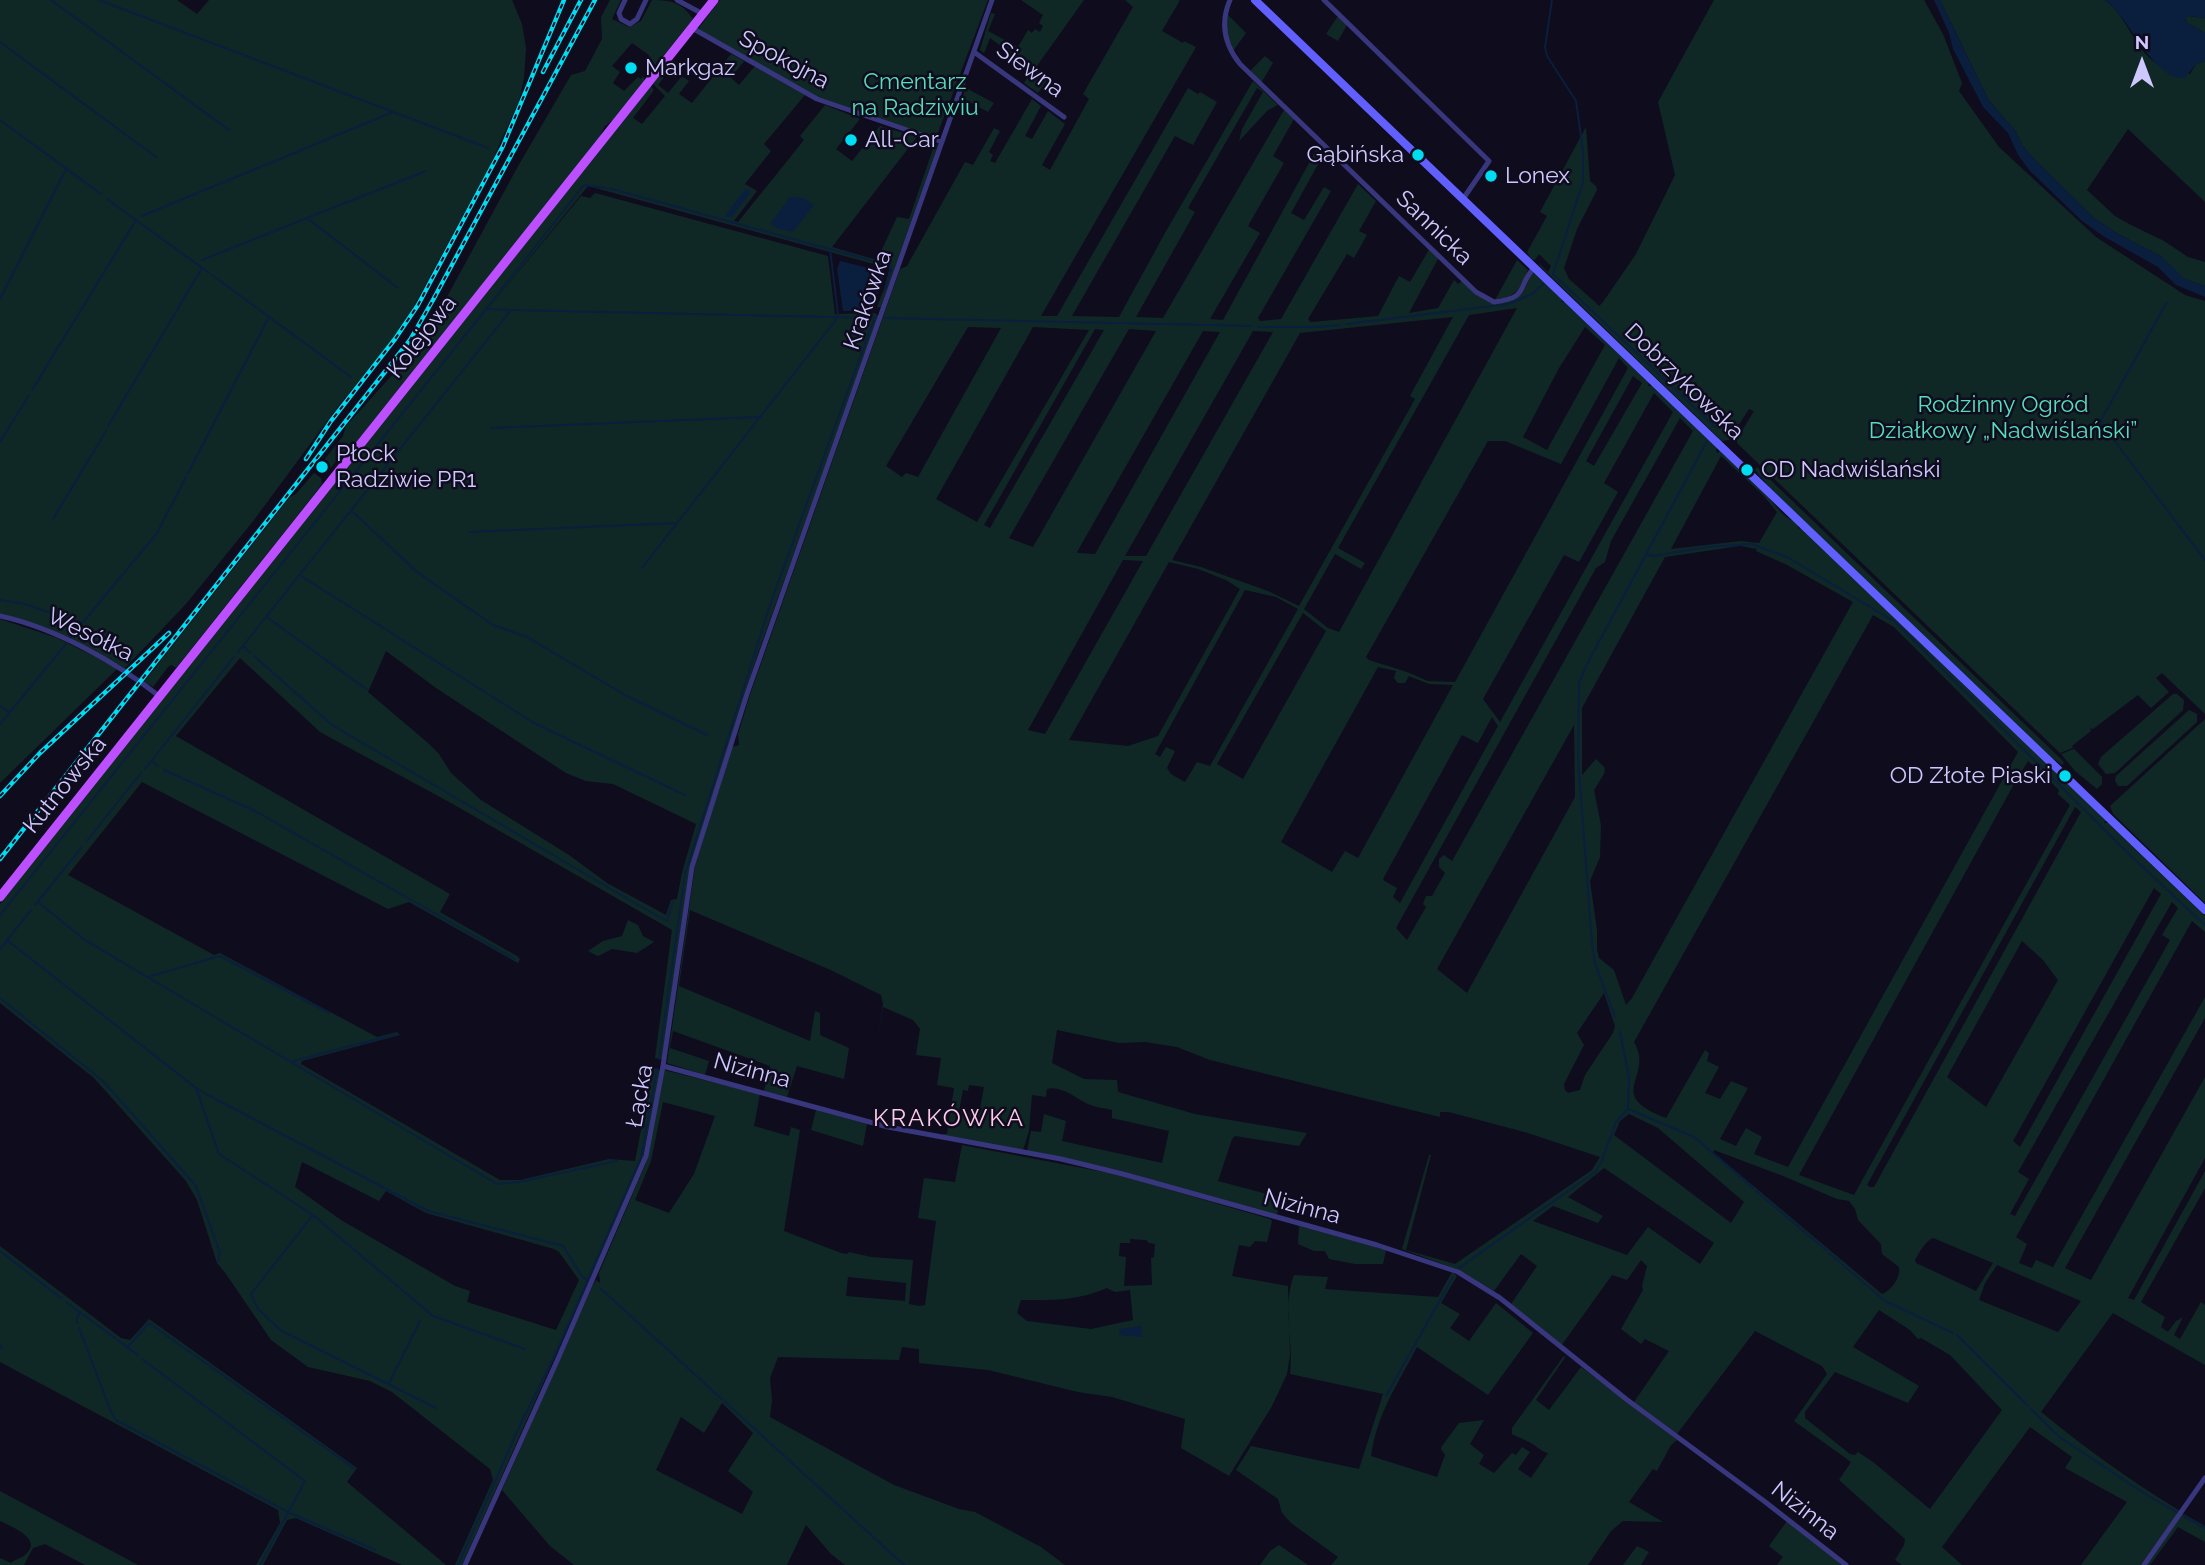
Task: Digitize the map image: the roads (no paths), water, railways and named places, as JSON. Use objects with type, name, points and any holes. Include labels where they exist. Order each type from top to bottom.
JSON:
[{"type":"main road","name":"Kolejowa","points":[[159,696],[714,0]]},
{"type":"main road","name":"Dobrzykowska","points":[[1255,0],[2205,910]]},
{"type":"main road","name":"Kutnowska","points":[[0,897],[159,696]]},
{"type":"street","points":[[625,0],[619,13],[621,19],[630,24],[637,19],[646,0]]},
{"type":"street","points":[[677,0],[703,14]]},
{"type":"street","name":"Krakówka","points":[[776,610],[992,0]]},
{"type":"street","name":"Sannicka","points":[[1230,0],[1224,16],[1224,27],[1230,47],[1240,64],[1479,295],[1494,302],[1517,296],[1535,267]]},
{"type":"street","points":[[1324,0],[1489,161],[1463,200]]},
{"type":"street","name":"Spokojna","points":[[692,28],[822,101],[942,142]]},
{"type":"street","name":"Siewna","points":[[974,52],[1064,117]]},
{"type":"street","name":"Łącka","points":[[465,1565],[643,1165],[650,1141],[663,1066],[690,873],[776,610]]},
{"type":"street","name":"Wesółka","points":[[0,616],[51,633],[115,664],[159,696]]},
{"type":"street","name":"Nizinna","points":[[663,1066],[888,1127],[1061,1159],[1123,1174],[1377,1245],[1458,1272],[1500,1298],[1598,1378],[1846,1565]]},
{"type":"street","points":[[2144,1565],[2205,1478]]},
{"type":"water","points":[[1934,0],[1940,0],[1988,99],[2035,160],[2094,218],[2162,257],[2185,279],[2205,286],[2205,297],[2176,285],[2158,267],[2082,221],[2030,171],[2018,155],[2008,133],[1983,107],[1953,49]]},
{"type":"water","points":[[2105,0],[2205,0],[2205,18],[2188,16],[2185,19],[2187,23],[2205,33],[2205,61],[2196,64],[2185,78],[2173,76],[2152,59],[2123,19]]},
{"type":"water","points":[[745,189],[750,190],[750,193],[732,217],[724,217]]},
{"type":"water","points":[[790,197],[804,198],[814,205],[793,232],[770,224]]},
{"type":"water","points":[[840,261],[869,268],[870,275],[875,276],[879,271],[885,273],[871,311],[843,311],[837,269]]},
{"type":"water","points":[[1141,1326],[1142,1337],[1119,1335],[1120,1329]]},
{"type":"waterway","points":[[51,0],[229,130]]},
{"type":"waterway","points":[[99,0],[488,148]]},
{"type":"waterway","points":[[1552,0],[1545,47],[1547,56],[1576,101],[1583,151],[1583,182],[1553,274],[1715,427]]},
{"type":"waterway","points":[[0,42],[156,157]]},
{"type":"waterway","points":[[142,216],[393,112]]},
{"type":"waterway","points":[[0,120],[101,194]]},
{"type":"waterway","points":[[0,299],[66,169]]},
{"type":"waterway","points":[[307,218],[426,171]]},
{"type":"waterway","points":[[509,310],[486,309],[584,185],[612,189],[829,249]]},
{"type":"waterway","points":[[107,199],[209,273]]},
{"type":"waterway","points":[[202,260],[307,218],[398,288]]},
{"type":"waterway","points":[[32,390],[136,220]]},
{"type":"waterway","points":[[642,568],[835,321],[838,314],[830,249],[891,266],[885,289]]},
{"type":"waterway","points":[[108,426],[202,268]]},
{"type":"waterway","points":[[212,275],[351,377]]},
{"type":"waterway","points":[[1346,324],[1509,304],[1532,294],[1544,283]]},
{"type":"waterway","points":[[2167,302],[2100,422],[2205,560]]},
{"type":"waterway","points":[[0,915],[486,309]]},
{"type":"waterway","points":[[238,652],[511,310],[876,318]]},
{"type":"waterway","points":[[188,473],[269,317]]},
{"type":"waterway","points":[[885,318],[1252,326]]},
{"type":"waterway","points":[[659,1059],[685,874],[771,602],[874,319]]},
{"type":"waterway","points":[[1258,327],[1340,325]]},
{"type":"waterway","points":[[0,442],[29,395]]},
{"type":"waterway","points":[[491,428],[759,417]]},
{"type":"waterway","points":[[53,519],[106,431]]},
{"type":"waterway","points":[[1615,1017],[1595,963],[1592,944],[1578,758],[1579,683],[1707,441]]},
{"type":"waterway","points":[[70,638],[157,533],[186,477]]},
{"type":"waterway","points":[[352,511],[417,572],[493,625],[527,637],[625,695],[707,735]]},
{"type":"waterway","points":[[469,532],[677,523]]},
{"type":"waterway","points":[[1646,554],[1653,556],[1708,547],[1752,544],[1789,558],[1895,622],[2130,855],[2205,925]]},
{"type":"waterway","points":[[301,576],[534,723],[685,795]]},
{"type":"waterway","points":[[0,600],[25,604],[51,613]]},
{"type":"waterway","points":[[57,615],[82,623]]},
{"type":"waterway","points":[[268,618],[366,689]]},
{"type":"waterway","points":[[0,724],[66,644]]},
{"type":"waterway","points":[[243,646],[250,653]]},
{"type":"waterway","points":[[254,656],[332,725],[633,902],[667,921],[673,902]]},
{"type":"waterway","points":[[145,769],[234,657]]},
{"type":"waterway","points":[[0,706],[8,711]]},
{"type":"waterway","points":[[151,761],[158,766]]},
{"type":"waterway","points":[[164,770],[255,811],[515,959]]},
{"type":"waterway","points":[[86,842],[141,773]]},
{"type":"waterway","points":[[35,905],[82,847]]},
{"type":"waterway","points":[[38,902],[85,940],[497,1184],[519,1182],[617,1161]]},
{"type":"waterway","points":[[31,910],[7,940],[196,1088],[428,1211],[563,1246],[583,1278],[588,1280]]},
{"type":"waterway","points":[[0,949],[7,941]]},
{"type":"waterway","points":[[148,977],[220,956],[329,1013]]},
{"type":"waterway","points":[[0,998],[103,1081],[196,1186],[220,1253],[218,1261]]},
{"type":"waterway","points":[[1620,1032],[1629,1077],[1628,1109],[1694,1137],[1753,1188]]},
{"type":"waterway","points":[[293,1061],[397,1034]]},
{"type":"waterway","points":[[458,1565],[521,1423],[555,1355],[641,1158],[657,1069]]},
{"type":"waterway","points":[[196,1088],[219,1154],[313,1215],[433,1316],[525,1349]]},
{"type":"waterway","points":[[1459,1268],[1595,1172],[1616,1122],[1628,1109]]},
{"type":"waterway","points":[[1756,1191],[1826,1250]]},
{"type":"waterway","points":[[312,1216],[251,1294],[258,1309],[280,1330],[436,1408]]},
{"type":"waterway","points":[[0,1251],[61,1298]]},
{"type":"waterway","points":[[1829,1253],[1885,1301],[1953,1333]]},
{"type":"waterway","points":[[1386,1396],[1453,1277]]},
{"type":"waterway","points":[[600,1288],[904,1565]]},
{"type":"waterway","points":[[66,1302],[138,1355]]},
{"type":"waterway","points":[[77,1323],[80,1312]]},
{"type":"waterway","points":[[388,1385],[420,1321]]},
{"type":"waterway","points":[[127,1348],[149,1323],[355,1469]]},
{"type":"waterway","points":[[79,1328],[116,1420],[288,1512],[375,1550]]},
{"type":"waterway","points":[[1957,1335],[2028,1406]]},
{"type":"waterway","points":[[0,1344],[2,1349]]},
{"type":"waterway","points":[[142,1359],[305,1481],[260,1565]]},
{"type":"waterway","points":[[2031,1409],[2056,1434]]},
{"type":"waterway","points":[[2058,1436],[2178,1513]]},
{"type":"waterway","points":[[2183,1516],[2205,1528]]},
{"type":"railway","points":[[306,459],[331,421],[418,305],[503,146],[564,0]]},
{"type":"railway","points":[[543,72],[581,0]]},
{"type":"railway","points":[[0,859],[410,340],[595,0]]},
{"type":"railway","points":[[0,796],[40,753],[169,633]]},
{"type":"place","name":"Markgaz","points":[[631,68]]},
{"type":"place","name":"All-Car","points":[[851,140]]},
{"type":"place","name":"Gąbińska","points":[[1418,155]]},
{"type":"place","name":"Lonex","points":[[1491,176]]},
{"type":"place","name":"Płock Radziwie PR1","points":[[322,467]]},
{"type":"place","name":"OD Nadwiślański","points":[[1747,470]]},
{"type":"place","name":"OD Złote Piaski","points":[[2065,776]]},
{"type":"district","name":"KRAKÓWKA","points":[[949,1119]]},
{"type":"park label","name":"Cmentarz na Radziwiu","points":[[915,95]]},
{"type":"park label","name":"Rodzinny Ogród Działkowy „Nadwiślański”","points":[[2003,418]]}]
